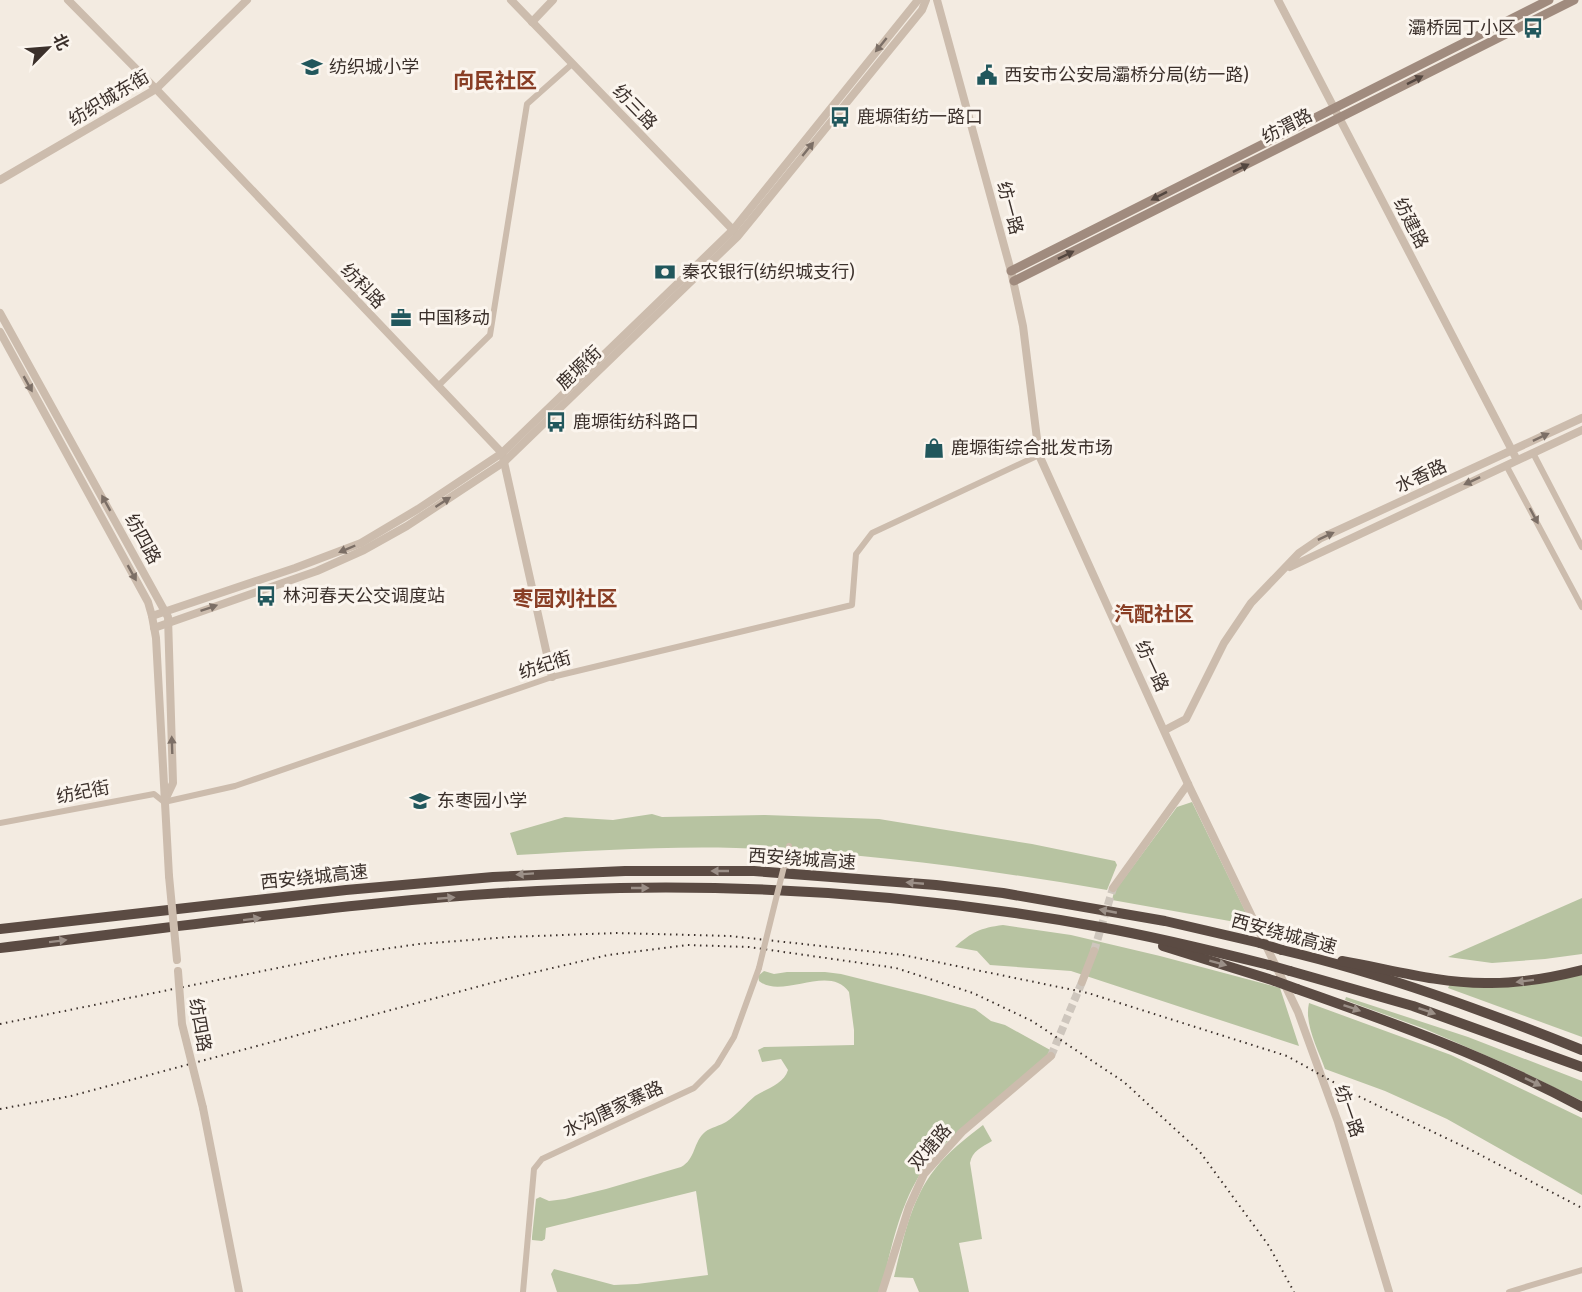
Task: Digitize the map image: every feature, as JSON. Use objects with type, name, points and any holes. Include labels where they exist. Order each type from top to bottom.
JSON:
[{"type":"highway","name":"西安绕城高速","points":[[0,929],[441,881],[535,874],[614,871],[742,871],[814,875],[1003,893],[1166,921],[1298,953],[1503,1018],[1582,1050]]},
{"type":"highway","name":"西安绕城高速","points":[[0,948],[393,903],[507,894],[621,888],[759,890],[872,897],[980,908],[1102,927],[1269,964],[1413,1006],[1582,1067]]},
{"type":"highway","points":[[1102,927],[1275,981],[1434,1038],[1484,1059],[1582,1107]]},
{"type":"highway","points":[[1298,953],[1428,977],[1469,982],[1510,982],[1547,978],[1582,970]]},
{"type":"main road","name":"纺渭路","points":[[1012,276],[1549,0]]},
{"type":"main road","name":"纺渭路","points":[[1012,276],[1340,118],[1574,0]]},
{"type":"street","name":"纺科路","points":[[68,0],[156,89],[502,453]]},
{"type":"street","name":"纺织城东街","points":[[0,180],[156,89],[247,0]]},
{"type":"street","name":"纺三路","points":[[511,0],[735,233]]},
{"type":"street","points":[[532,22],[553,0]]},
{"type":"street","name":"鹿塬街","points":[[152,616],[354,546],[418,509],[502,453],[735,233],[918,0]]},
{"type":"street","name":"鹿塬街","points":[[154,628],[316,571],[364,550],[407,526],[504,462],[735,233],[915,18],[926,0]]},
{"type":"street","name":"纺一路","points":[[937,0],[1012,276],[1023,326],[1039,455],[1188,784],[1298,1012],[1338,1122],[1389,1292]]},
{"type":"street","name":"纺建路","points":[[1278,0],[1517,460]]},
{"type":"street","points":[[438,386],[490,335],[527,104],[572,64]]},
{"type":"street","name":"纺四路","points":[[0,313],[165,611],[168,622],[173,783],[164,802]]},
{"type":"street","name":"纺四路","points":[[0,333],[117,543],[148,602],[152,616],[169,876],[182,1024],[203,1108],[239,1292]]},
{"type":"street","name":"水香路","points":[[1165,730],[1186,719],[1230,633],[1251,603],[1299,553],[1314,542],[1582,418]]},
{"type":"street","name":"水香路","points":[[1281,572],[1309,556],[1582,430]]},
{"type":"street","points":[[502,453],[552,677]]},
{"type":"street","points":[[1533,453],[1582,547]]},
{"type":"street","name":"纺纪街","points":[[0,822],[154,794],[164,802],[236,786],[552,677],[852,605],[856,555],[872,533],[1039,455]]},
{"type":"street","points":[[1506,465],[1582,607]]},
{"type":"street","points":[[1113,888],[1188,784]]},
{"type":"street","name":"水沟唐家寨路","points":[[523,1292],[534,1169],[542,1159],[694,1088],[717,1065],[734,1037],[759,968],[789,846]]},
{"type":"street","points":[[1082,982],[1094,951]]},
{"type":"street","name":"双塘路","points":[[882,1292],[909,1207],[924,1174],[962,1132],[1052,1056]]},
{"type":"street","points":[[1509,1292],[1582,1270]]},
{"type":"green space","points":[[1192,802],[1252,925],[1112,900],[1114,892],[1177,807]]},
{"type":"green space","points":[[652,814],[662,817],[765,815],[879,819],[1032,844],[1115,861],[1117,865],[1107,890],[922,863],[783,850],[626,849],[517,855],[510,833],[565,817],[613,820]]},
{"type":"green space","points":[[1582,898],[1582,954],[1492,963],[1448,957]]},
{"type":"green space","points":[[1003,925],[1071,935],[1280,988],[1299,1046],[1071,971],[990,965],[977,951],[955,947],[977,932]]},
{"type":"green space","points":[[764,971],[774,974],[825,972],[841,974],[925,995],[975,1009],[991,1021],[1005,1025],[1052,1051],[1028,1077],[952,1138],[927,1164],[903,1209],[881,1292],[557,1292],[551,1274],[554,1269],[614,1285],[708,1275],[696,1191],[546,1228],[545,1239],[542,1241],[532,1240],[536,1199],[540,1197],[549,1201],[565,1199],[686,1164],[705,1132],[730,1119],[755,1096],[779,1083],[786,1075],[788,1070],[781,1059],[762,1062],[758,1050],[764,1047],[854,1045],[849,992],[840,984],[818,981],[780,987],[769,986],[759,981],[758,976]]},
{"type":"green space","points":[[1582,975],[1582,1037],[1448,988],[1450,984]]},
{"type":"green space","points":[[1346,997],[1468,1037],[1582,1081],[1582,1101],[1515,1068],[1425,1029],[1345,1000]]},
{"type":"green space","points":[[1309,1003],[1451,1055],[1582,1118],[1582,1195],[1447,1119],[1385,1091],[1325,1069],[1310,1028]]},
{"type":"green space","points":[[983,1125],[992,1141],[975,1152],[970,1163],[982,1239],[959,1243],[969,1292],[919,1292],[913,1278],[894,1277],[914,1207],[927,1181],[940,1163]]},
{"type":"tunnel","points":[[1094,951],[1113,888]]},
{"type":"tunnel","points":[[1051,1056],[1082,982]]},
{"type":"railway","points":[[0,1024],[342,955],[419,944],[509,937],[616,933],[730,936],[903,955],[1088,993],[1287,1056],[1360,1097],[1471,1150],[1582,1208]]},
{"type":"railway","points":[[0,1109],[71,1096],[510,978],[608,955],[687,945],[749,947],[896,968],[973,993],[1032,1021],[1124,1082],[1200,1152],[1269,1246],[1294,1292]]},
{"type":"place","name":"灞桥园丁小区","points":[[1533,28]]},
{"type":"place","name":"纺织城小学","points":[[312,67]]},
{"type":"place","name":"西安市公安局灞桥分局(纺一路)","points":[[987,75]]},
{"type":"place","name":"鹿塬街纺一路口","points":[[840,117]]},
{"type":"place","name":"秦农银行(纺织城支行)","points":[[665,272]]},
{"type":"place","name":"中国移动","points":[[401,318]]},
{"type":"place","name":"鹿塬街纺科路口","points":[[556,422]]},
{"type":"place","name":"鹿塬街综合批发市场","points":[[934,448]]},
{"type":"place","name":"林河春天公交调度站","points":[[266,596]]},
{"type":"place","name":"东枣园小学","points":[[420,801]]},
{"type":"district","name":"向民社区","points":[[495,81]]},
{"type":"district","name":"枣园刘社区","points":[[565,599]]},
{"type":"district","name":"汽配社区","points":[[1154,614]]}]
